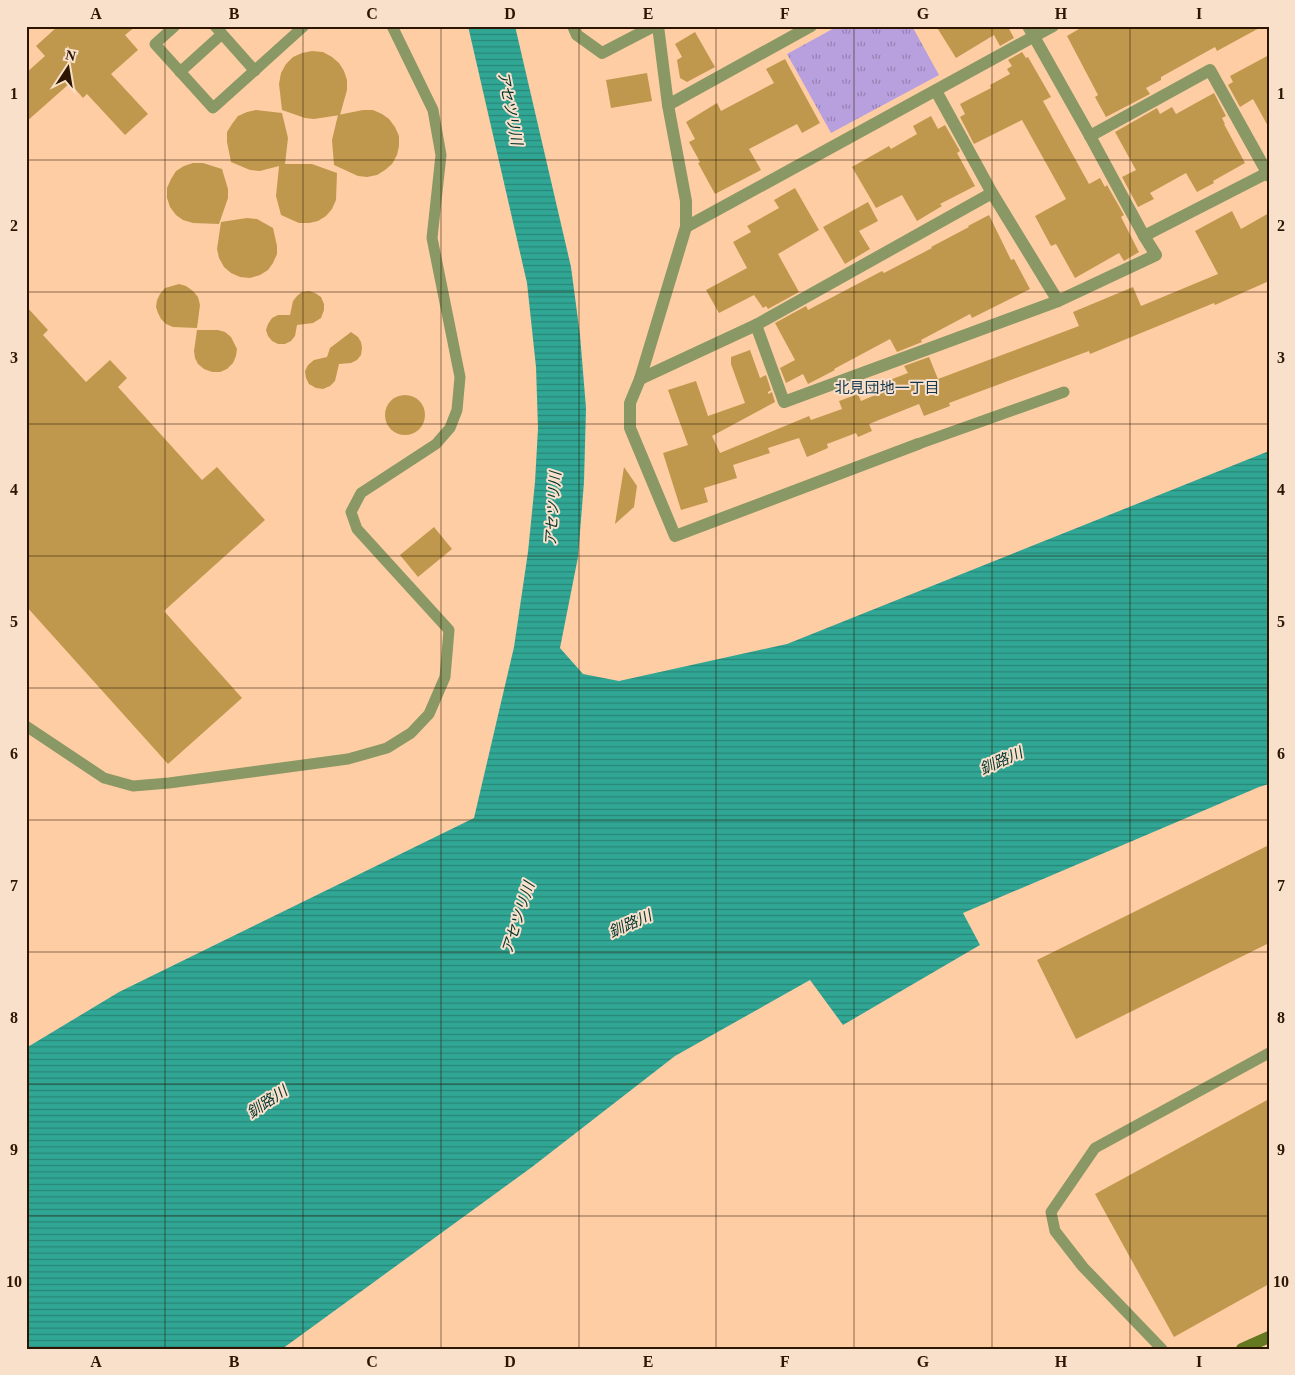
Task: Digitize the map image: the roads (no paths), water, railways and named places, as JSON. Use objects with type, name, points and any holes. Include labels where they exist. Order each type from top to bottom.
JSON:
[{"type":"street","points":[[573,26],[577,35],[602,52],[656,26],[686,200],[686,227],[640,379],[630,403],[630,428],[675,536],[918,444]]},
{"type":"street","points":[[668,104],[811,26]]},
{"type":"street","points":[[686,227],[936,91],[1031,32],[1053,26]]},
{"type":"street","points":[[756,325],[784,402],[1058,301],[1156,255],[1031,32]]},
{"type":"street","points":[[1090,136],[1210,70],[1268,174],[1144,236]]},
{"type":"street","points":[[936,91],[992,193],[1058,301]]},
{"type":"street","points":[[640,379],[756,325],[992,193]]},
{"type":"street","points":[[1242,1349],[1269,1337]]},
{"type":"lane","points":[[175,26],[155,44],[213,108],[304,26]]},
{"type":"lane","points":[[26,726],[104,778],[133,786],[348,760],[387,748],[410,733],[429,714],[445,677],[449,630],[357,529],[351,512],[361,493],[436,444],[450,428],[457,410],[460,377],[432,238],[441,155],[433,110],[392,26]]},
{"type":"lane","points":[[180,72],[219,30],[255,71]]},
{"type":"lane","points":[[918,444],[1064,392]]},
{"type":"lane","points":[[1162,1349],[1083,1267],[1055,1231],[1051,1212],[1095,1148],[1269,1053]]},
{"type":"water","points":[[468,26],[515,26],[571,267],[580,335],[586,408],[584,482],[578,557],[560,648],[583,674],[619,681],[787,644],[1269,451],[1269,784],[963,913],[980,945],[843,1025],[810,980],[675,1056],[532,1167],[282,1349],[26,1349],[26,1048],[119,992],[474,818],[514,647],[528,552],[538,428],[536,367],[527,283]]},
{"type":"district","name":"北見団地一丁目","points":[[887,388]]},
{"type":"water label","name":"アセツリ川","points":[[510,108]]},
{"type":"water label","name":"アセツリ川","points":[[553,509]]},
{"type":"water label","name":"釧路川","points":[[1001,761]]},
{"type":"water label","name":"アセツリ川","points":[[518,918]]},
{"type":"water label","name":"釧路川","points":[[630,924]]},
{"type":"water label","name":"釧路川","points":[[267,1102]]}]
